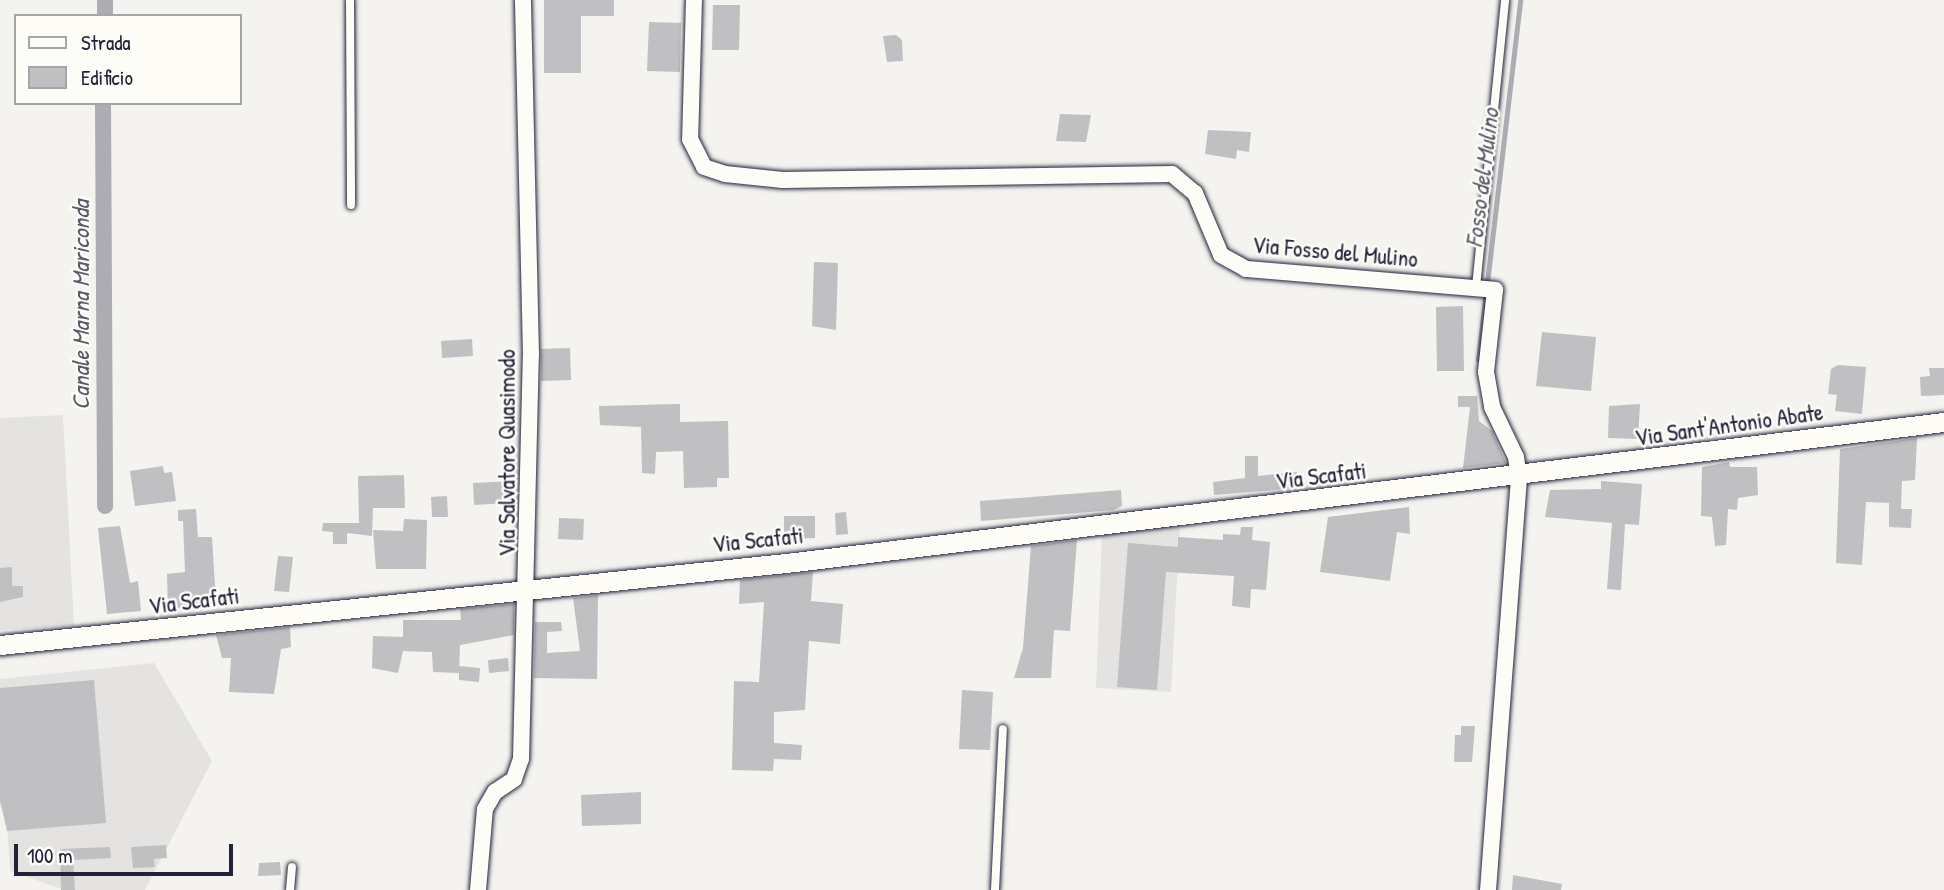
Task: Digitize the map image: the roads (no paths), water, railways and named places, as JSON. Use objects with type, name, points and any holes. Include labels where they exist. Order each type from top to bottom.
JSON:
[{"type":"street","name":"Via Salvatore Quasimodo","points":[[478,890],[485,809],[495,792],[514,779],[521,759],[529,587],[523,0]]},
{"type":"street","name":"Via Fosso del Mulino","points":[[694,0],[690,139],[695,158],[714,171],[783,180],[1172,174],[1195,192],[1221,255],[1246,270],[1495,290],[1486,372],[1492,407],[1516,457],[1520,478],[1489,890]]},
{"type":"street","name":"Via Sant'Antonio Abate","points":[[1520,478],[1944,422]]},
{"type":"street","name":"Via Scafati","points":[[0,645],[529,587],[795,562],[1520,478]]},
{"type":"lane","points":[[350,0],[351,205]]},
{"type":"lane","points":[[1476,287],[1505,0]]},
{"type":"lane","points":[[995,890],[1003,729]]},
{"type":"lane","points":[[290,890],[292,867]]},
{"type":"waterway","name":"Canale Marna Mariconda","points":[[105,0],[105,14]]},
{"type":"waterway","name":"Fosso del Mulino","points":[[1478,360],[1520,0]]},
{"type":"waterway","name":"Canale Marna Mariconda","points":[[103,105],[105,506]]}]
